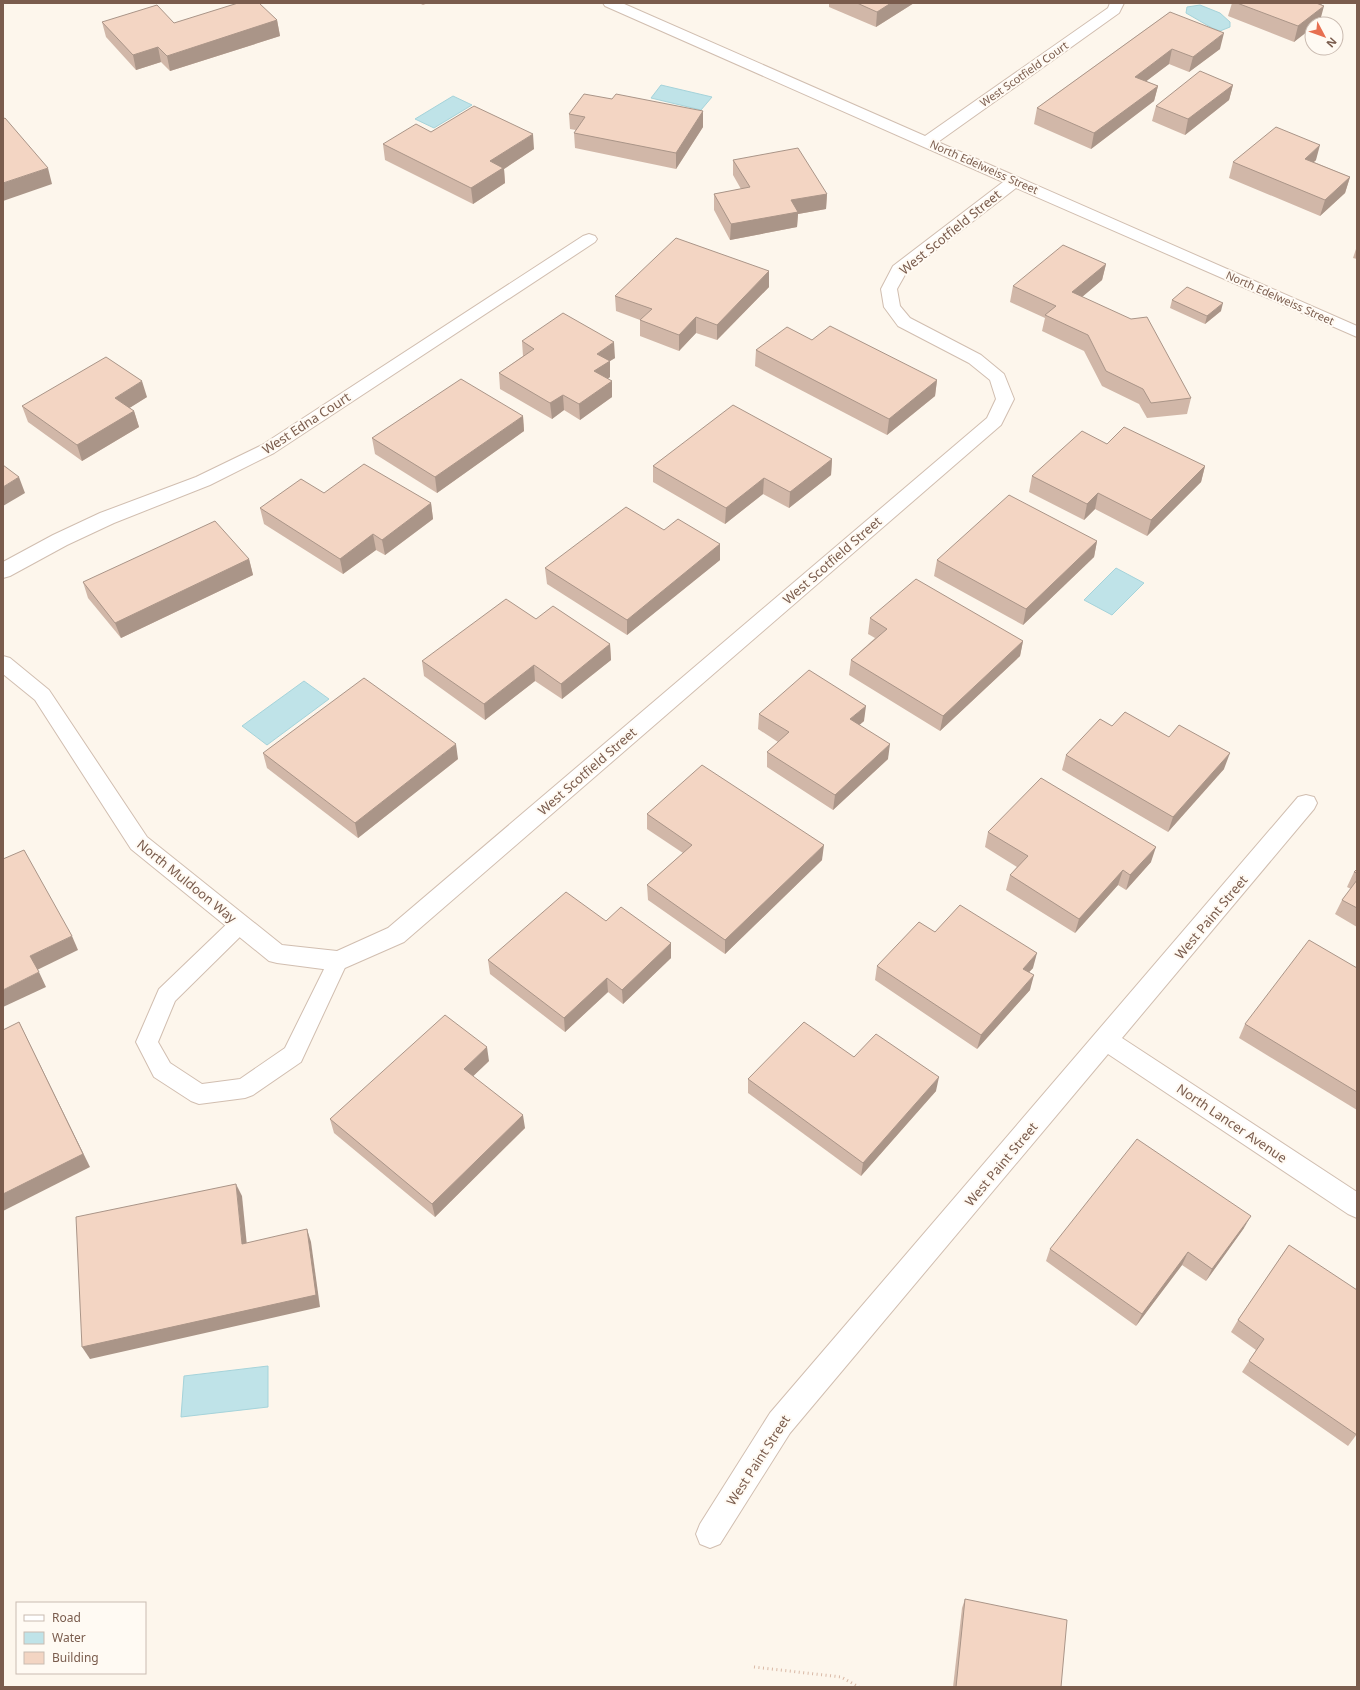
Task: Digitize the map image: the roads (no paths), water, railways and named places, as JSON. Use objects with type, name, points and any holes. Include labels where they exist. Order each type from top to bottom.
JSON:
[{"type":"street","name":"North Edelweiss Street","points":[[610,3],[1357,332]]},
{"type":"street","name":"West Scotfield Court","points":[[927,142],[1114,10],[1117,3]]},
{"type":"street","name":"West Scotfield Street","points":[[338,961],[396,935],[995,421],[1005,399],[998,378],[975,359],[904,322],[892,307],[889,289],[899,270],[1015,181]]},
{"type":"street","name":"West Edna Court","points":[[3,571],[60,540],[108,518],[203,481],[268,449],[589,238]]},
{"type":"street","name":"North Muldoon Way","points":[[3,663],[42,695],[139,843],[277,954],[338,961]]},
{"type":"street","name":"West Paint Street","points":[[710,1534],[780,1423],[1306,803]]},
{"type":"street","name":"North Lancer Avenue","points":[[1106,1040],[1357,1206]]},
{"type":"lane","points":[[240,924],[167,995],[146,1042],[162,1070],[199,1094],[245,1088],[293,1055],[338,961]]},
{"type":"water","points":[[1200,5],[1220,13],[1230,22],[1230,27],[1220,31],[1186,13],[1187,7]]},
{"type":"water","points":[[661,85],[712,97],[701,110],[651,98]]},
{"type":"water","points":[[453,96],[472,105],[434,128],[415,119]]},
{"type":"water","points":[[1116,568],[1144,583],[1112,615],[1084,600]]},
{"type":"water","points":[[304,681],[329,699],[267,745],[242,726]]},
{"type":"water","points":[[268,1366],[268,1407],[181,1417],[184,1376]]}]
